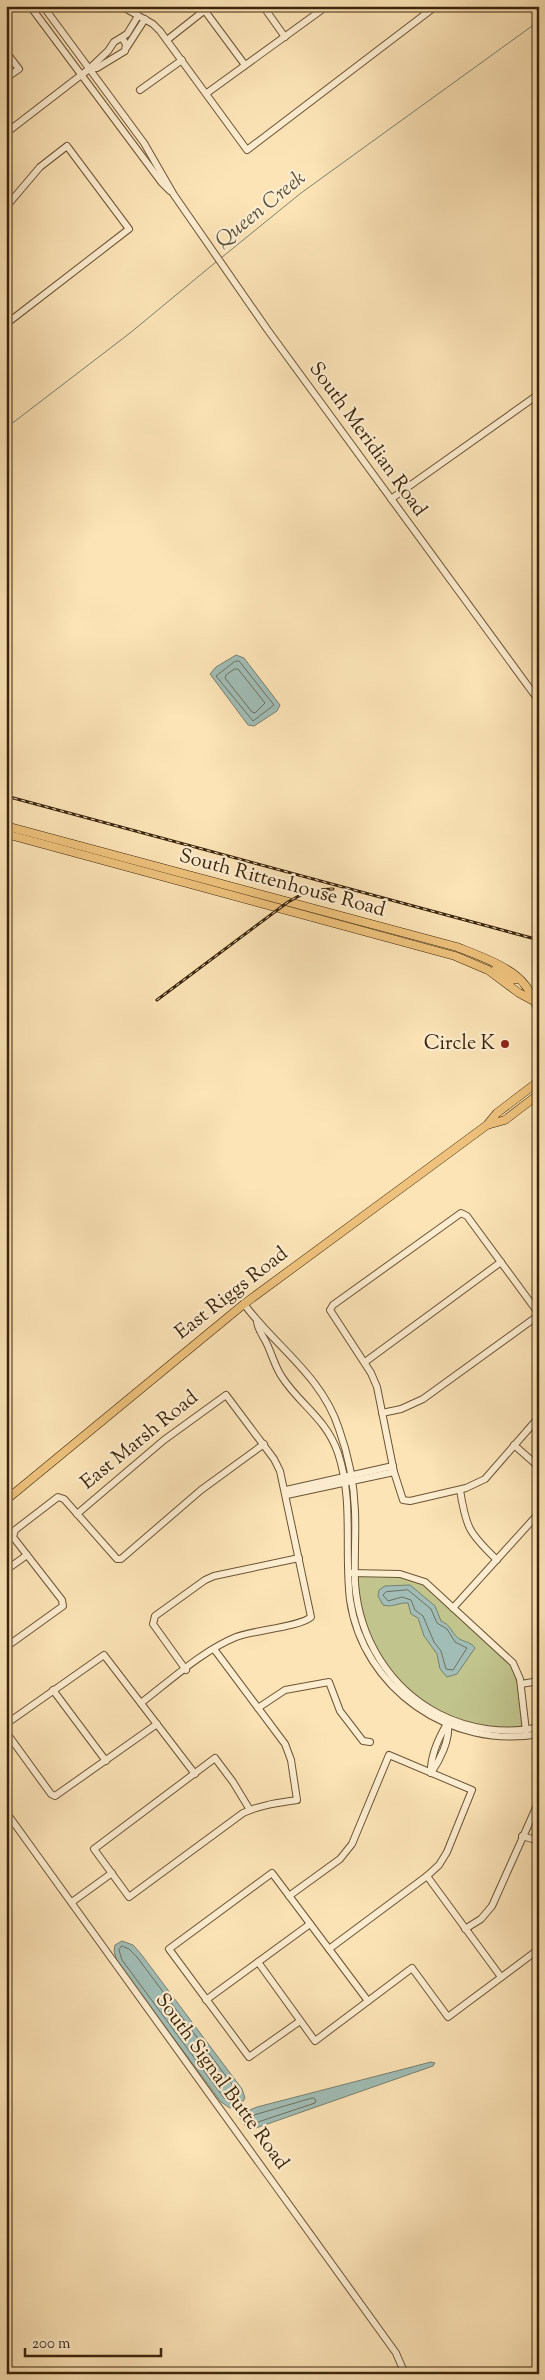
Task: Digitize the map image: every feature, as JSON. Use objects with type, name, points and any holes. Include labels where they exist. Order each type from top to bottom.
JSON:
[{"type":"main road","name":"South Rittenhouse Road","points":[[6,826],[457,947],[489,960],[518,979],[525,985],[532,1000],[539,1009]]},
{"type":"main road","name":"South Rittenhouse Road","points":[[6,834],[450,955],[488,970],[519,993],[532,1000]]},
{"type":"main road","points":[[450,955],[457,952],[480,960],[489,960]]},
{"type":"main road","points":[[488,970],[497,971],[510,980],[518,979]]},
{"type":"main road","name":"East Riggs Road","points":[[6,1500],[244,1304],[487,1125],[497,1113],[539,1081]]},
{"type":"main road","name":"East Riggs Road","points":[[487,1125],[505,1120],[539,1094]]},
{"type":"street","name":"South Meridian Road","points":[[30,6],[162,183],[174,195]]},
{"type":"street","name":"South Meridian Road","points":[[43,6],[147,148],[174,195],[234,282],[539,701]]},
{"type":"street","points":[[121,6],[160,31],[247,150],[436,6]]},
{"type":"street","points":[[263,6],[285,37]]},
{"type":"street","points":[[207,93],[328,6]]},
{"type":"street","points":[[167,40],[208,8],[245,65]]},
{"type":"street","points":[[89,69],[97,68],[118,56],[127,47],[142,18]]},
{"type":"street","points":[[6,133],[82,75],[108,51],[114,42],[122,38],[142,18]]},
{"type":"street","points":[[122,38],[127,47]]},
{"type":"street","points":[[6,52],[19,69],[6,78]]},
{"type":"street","points":[[140,90],[182,60]]},
{"type":"street","points":[[6,207],[40,167],[66,146],[129,229],[6,324]]},
{"type":"street","points":[[139,152],[147,148]]},
{"type":"street","points":[[391,499],[539,394]]},
{"type":"street","points":[[382,1413],[401,1409],[423,1400],[539,1315],[467,1216],[461,1213],[330,1310],[365,1362],[377,1387],[382,1413],[394,1469],[403,1500],[410,1501],[460,1490],[485,1479],[539,1417]]},
{"type":"street","points":[[365,1362],[501,1262]]},
{"type":"street","points":[[244,1304],[257,1322],[308,1373],[322,1392],[339,1429],[347,1480]]},
{"type":"street","points":[[257,1322],[282,1378],[327,1430],[338,1452],[355,1509],[352,1573],[361,1619],[380,1660],[392,1677],[415,1698],[449,1721],[483,1728],[539,1734]]},
{"type":"street","name":"East Marsh Road","points":[[27,1555],[13,1537],[14,1534],[58,1496],[61,1496],[77,1514],[164,1440],[226,1395],[264,1444]]},
{"type":"street","points":[[77,1514],[116,1559],[122,1560],[201,1490],[264,1444],[280,1470],[311,1617],[302,1621],[249,1632],[214,1649],[141,1703]]},
{"type":"street","points":[[514,1445],[539,1467]]},
{"type":"street","points":[[286,1492],[394,1469]]},
{"type":"street","points":[[460,1490],[465,1517],[471,1532],[497,1560]]},
{"type":"street","points":[[453,1608],[539,1513]]},
{"type":"street","points":[[6,1570],[27,1555],[62,1600],[63,1606],[6,1647]]},
{"type":"street","points":[[186,1670],[153,1624],[155,1616],[209,1578],[299,1558]]},
{"type":"street","points":[[352,1573],[400,1574],[419,1579],[509,1658],[521,1684],[526,1732]]},
{"type":"street","points":[[214,1649],[285,1744],[291,1760],[297,1800],[250,1810],[129,1897],[94,1849],[215,1758],[233,1782],[250,1810]]},
{"type":"street","points":[[6,1724],[104,1654],[195,1774]]},
{"type":"street","points":[[521,1684],[539,1681]]},
{"type":"street","points":[[258,1708],[285,1690],[328,1682],[340,1711],[363,1741],[370,1742]]},
{"type":"street","points":[[53,1690],[106,1761]]},
{"type":"street","points":[[432,1773],[431,1763],[440,1749],[443,1730],[449,1721]]},
{"type":"street","points":[[6,1732],[51,1794],[55,1796],[157,1724]]},
{"type":"street","points":[[526,1732],[539,1727]]},
{"type":"street","points":[[289,1896],[340,1859],[352,1844],[389,1755],[472,1790],[439,1865],[329,1949]]},
{"type":"street","points":[[465,1929],[481,1918],[492,1906],[504,1884],[522,1836],[539,1801]]},
{"type":"street","name":"South Signal Butte Road","points":[[6,1812],[396,2353],[405,2374]]},
{"type":"street","points":[[522,1836],[539,1841]]},
{"type":"street","points":[[72,1902],[112,1873]]},
{"type":"street","points":[[300,2021],[249,2057],[169,1949],[272,1873],[368,2001]]},
{"type":"street","points":[[427,1876],[501,1977]]},
{"type":"street","points":[[206,2000],[310,1924]]},
{"type":"street","points":[[258,1962],[315,2041],[412,1968],[448,2017],[539,1949]]},
{"type":"green space","points":[[357,1576],[401,1576],[423,1583],[509,1661],[518,1684],[523,1728],[489,1727],[467,1723],[446,1715],[409,1690],[379,1655],[369,1635],[362,1614]]},
{"type":"water","points":[[236,655],[244,658],[280,705],[277,711],[254,726],[248,725],[210,674],[216,667]]},
{"type":"water","points":[[410,1585],[435,1606],[441,1621],[458,1638],[475,1648],[457,1674],[447,1677],[440,1669],[437,1654],[424,1636],[418,1618],[411,1614],[408,1603],[390,1606],[383,1605],[378,1596],[379,1590],[385,1586]]},
{"type":"water","points":[[122,1941],[133,1945],[141,1954],[242,2089],[245,2098],[240,2106],[230,2108],[221,2102],[117,1962],[114,1951],[115,1945]]},
{"type":"water","points":[[431,2062],[435,2063],[433,2066],[256,2128],[246,2127],[240,2118],[245,2112],[257,2107]]},
{"type":"waterway","name":"Queen Creek","points":[[221,258],[301,193],[539,21]]},
{"type":"waterway","name":"Queen Creek","points":[[6,428],[130,333],[216,262]]},
{"type":"railway","points":[[6,796],[539,940]]},
{"type":"railway","points":[[157,1000],[288,902],[309,892],[333,889]]},
{"type":"place","name":"Circle K","points":[[505,1044]]}]
